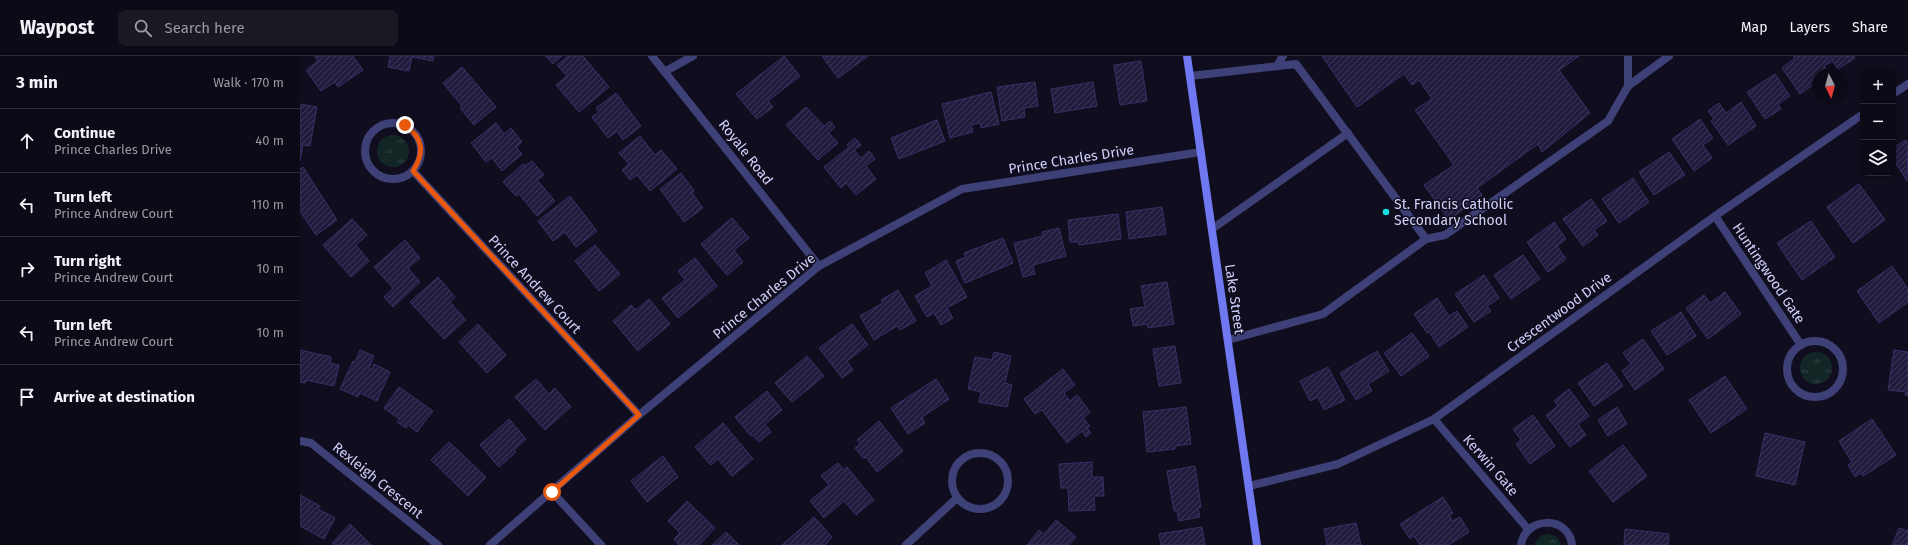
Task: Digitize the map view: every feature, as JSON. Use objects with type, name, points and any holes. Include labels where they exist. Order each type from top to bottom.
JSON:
[{"type":"main road","name":"Lake Street","points":[[1187,56],[1257,545]]},
{"type":"street","name":"Royale Road","points":[[652,56],[666,71],[819,266]]},
{"type":"street","points":[[666,71],[693,56]]},
{"type":"street","points":[[1277,66],[1283,56]]},
{"type":"street","points":[[1628,56],[1628,86]]},
{"type":"street","points":[[1228,340],[1323,314],[1426,239],[1445,235],[1608,121],[1628,86],[1669,56]]},
{"type":"street","points":[[1190,76],[1296,64],[1426,239]]},
{"type":"street","points":[[1896,92],[1908,84]]},
{"type":"street","name":"Crescentwood Drive","points":[[1249,486],[1338,464],[1434,418],[1715,216],[1860,116]]},
{"type":"street","points":[[395,122],[405,125],[414,131],[419,139],[421,152],[419,162],[413,171],[405,177],[395,179],[378,176],[372,170],[366,162],[364,153],[365,143],[373,130],[381,124],[395,122]]},
{"type":"street","points":[[1212,229],[1348,133]]},
{"type":"street","name":"Prince Charles Drive","points":[[490,545],[639,415],[819,266],[962,189],[1201,152]]},
{"type":"street","name":"Prince Andrew Court","points":[[413,171],[639,415]]},
{"type":"street","name":"Huntingwood Gate","points":[[1715,216],[1801,345]]},
{"type":"street","name":"Huntingwood Gate","points":[[1819,341],[1828,344],[1838,353],[1843,366],[1843,375],[1839,384],[1832,391],[1815,397],[1798,391],[1792,384],[1788,376],[1788,367],[1794,351],[1801,345],[1819,341]]},
{"type":"street","name":"Kerwin Gate","points":[[1434,418],[1528,529]]},
{"type":"street","name":"Rexleigh Crescent","points":[[300,441],[311,442],[438,545]]},
{"type":"street","points":[[982,453],[992,456],[1003,465],[1007,474],[1007,490],[1002,499],[992,507],[982,510],[975,509],[966,506],[956,498],[952,489],[951,479],[956,466],[962,459],[972,454],[982,453]]},
{"type":"street","points":[[552,492],[601,545]]},
{"type":"street","points":[[906,545],[956,498]]},
{"type":"street","points":[[1521,545],[1523,536],[1528,529],[1536,524],[1544,522],[1561,526],[1568,532],[1572,545]]},
{"type":"green space","points":[[393,135],[399,136],[406,142],[409,151],[408,157],[402,164],[393,167],[387,166],[380,160],[377,151],[378,145],[384,138]]},
{"type":"green space","points":[[1813,352],[1819,352],[1829,359],[1832,368],[1831,374],[1825,381],[1819,384],[1813,384],[1803,377],[1800,371],[1800,365],[1807,355]]},
{"type":"green space","points":[[1548,534],[1557,537],[1561,545],[1534,545],[1540,536]]},
{"type":"building","points":[[315,56],[353,56],[363,70],[338,87],[335,82],[321,91],[306,70],[318,61]]},
{"type":"building","points":[[390,56],[434,56],[433,61],[412,57],[409,71],[388,67]]},
{"type":"building","points":[[545,56],[562,56],[553,64]]},
{"type":"building","points":[[568,56],[583,56],[609,87],[579,112],[556,85],[567,76],[557,65]]},
{"type":"building","points":[[784,56],[800,76],[768,101],[773,107],[757,119],[736,94]]},
{"type":"building","points":[[822,56],[868,56],[838,78]]},
{"type":"building","points":[[1322,56],[1579,56],[1559,70],[1590,113],[1542,152],[1538,144],[1477,188],[1482,195],[1449,220],[1424,185],[1454,165],[1415,110],[1432,99],[1419,80],[1412,85],[1404,74],[1357,107]]},
{"type":"building","points":[[1793,56],[1827,56],[1831,62],[1824,66],[1826,68],[1812,68],[1812,86],[1800,94],[1782,68],[1795,58]]},
{"type":"building","points":[[1829,56],[1854,56],[1855,58],[1837,68]]},
{"type":"building","points":[[1141,61],[1147,101],[1120,105],[1114,65]]},
{"type":"building","points":[[462,67],[496,107],[474,125],[460,108],[462,106],[443,83]]},
{"type":"building","points":[[1775,74],[1790,96],[1778,104],[1781,109],[1765,119],[1747,92]]},
{"type":"building","points":[[1035,82],[1038,106],[1024,108],[1025,117],[1002,121],[997,87]]},
{"type":"building","points":[[1093,82],[1097,106],[1055,113],[1051,89]]},
{"type":"building","points":[[991,92],[999,124],[981,128],[980,123],[971,125],[973,132],[950,138],[942,104]]},
{"type":"building","points":[[616,93],[641,126],[623,140],[617,131],[608,138],[592,117],[599,112],[596,108]]},
{"type":"building","points":[[1741,102],[1756,126],[1728,145],[1711,121],[1714,119],[1708,111],[1719,103],[1726,113]]},
{"type":"building","points":[[300,104],[317,107],[310,146],[303,145],[300,161]]},
{"type":"building","points":[[806,107],[824,126],[830,121],[835,127],[829,133],[838,143],[818,160],[786,125]]},
{"type":"building","points":[[1700,119],[1713,138],[1703,145],[1712,158],[1694,171],[1672,139]]},
{"type":"building","points":[[937,120],[945,141],[899,159],[891,138]]},
{"type":"building","points":[[496,123],[504,134],[511,128],[522,142],[516,147],[522,154],[502,171],[492,158],[486,162],[471,143]]},
{"type":"building","points":[[640,136],[655,155],[661,150],[677,169],[650,191],[637,175],[630,180],[622,170],[629,164],[619,153]]},
{"type":"building","points":[[855,138],[861,145],[854,150],[861,158],[869,151],[875,159],[866,166],[876,179],[856,195],[846,183],[841,188],[824,167],[849,147],[847,145]]},
{"type":"building","points":[[1906,140],[1908,143],[1907,181],[1897,165],[1896,166],[1896,146]]},
{"type":"building","points":[[1669,152],[1685,175],[1654,195],[1639,172]]},
{"type":"building","points":[[532,161],[544,175],[537,180],[555,201],[537,216],[519,194],[516,196],[503,182],[523,164],[525,166]]},
{"type":"building","points":[[303,167],[337,220],[316,235],[300,211],[300,169]]},
{"type":"building","points":[[681,173],[694,191],[692,193],[703,208],[684,222],[660,189]]},
{"type":"building","points":[[1633,178],[1649,202],[1619,223],[1602,199]]},
{"type":"building","points":[[1859,184],[1885,220],[1853,243],[1827,207]]},
{"type":"building","points":[[570,196],[597,231],[576,247],[565,232],[553,241],[538,221]]},
{"type":"building","points":[[1591,199],[1607,221],[1594,230],[1598,235],[1583,246],[1563,219]]},
{"type":"building","points":[[1162,207],[1166,234],[1129,239],[1126,212]]},
{"type":"building","points":[[1118,214],[1121,239],[1079,245],[1078,242],[1070,242],[1068,220]]},
{"type":"building","points":[[732,218],[749,238],[734,250],[743,262],[727,275],[701,244]]},
{"type":"building","points":[[352,219],[367,235],[356,245],[369,261],[351,277],[323,245]]},
{"type":"building","points":[[1811,221],[1835,257],[1802,280],[1777,243]]},
{"type":"building","points":[[1554,222],[1566,239],[1557,246],[1566,259],[1548,272],[1527,242]]},
{"type":"building","points":[[1059,228],[1066,256],[1033,265],[1035,274],[1023,277],[1014,243],[1043,236],[1042,232]]},
{"type":"building","points":[[1003,238],[1013,263],[965,283],[956,261],[966,257],[964,253]]},
{"type":"building","points":[[405,240],[420,258],[408,268],[420,282],[393,307],[384,297],[393,288],[374,267]]},
{"type":"building","points":[[595,245],[620,274],[599,291],[575,261]]},
{"type":"building","points":[[1523,255],[1540,279],[1511,299],[1494,275]]},
{"type":"building","points":[[695,258],[717,286],[678,318],[662,298],[685,280],[678,271]]},
{"type":"building","points":[[946,260],[967,297],[947,308],[953,318],[941,325],[934,313],[927,317],[915,296],[932,286],[925,273]]},
{"type":"building","points":[[1892,266],[1908,289],[1908,302],[1879,323],[1857,291]]},
{"type":"building","points":[[1484,275],[1499,298],[1487,306],[1491,311],[1474,322],[1455,294]]},
{"type":"building","points":[[438,277],[455,297],[450,302],[466,320],[444,339],[410,302]]},
{"type":"building","points":[[1167,282],[1174,324],[1148,328],[1147,324],[1133,326],[1130,309],[1145,307],[1141,286]]},
{"type":"building","points":[[898,290],[916,321],[900,330],[897,326],[874,340],[860,316],[883,303],[881,300]]},
{"type":"building","points":[[1725,292],[1741,314],[1708,339],[1686,308],[1704,295],[1710,303]]},
{"type":"building","points":[[1437,298],[1449,316],[1457,311],[1468,327],[1439,347],[1414,314]]},
{"type":"building","points":[[649,299],[670,324],[638,351],[613,321],[631,305],[636,310]]},
{"type":"building","points":[[1681,312],[1696,336],[1667,355],[1651,331]]},
{"type":"building","points":[[478,324],[506,355],[487,373],[459,342]]},
{"type":"building","points":[[852,324],[868,345],[847,361],[853,370],[842,378],[819,348]]},
{"type":"building","points":[[1412,333],[1429,356],[1401,376],[1384,353]]},
{"type":"building","points":[[1643,339],[1664,369],[1635,390],[1622,371],[1631,364],[1623,353]]},
{"type":"building","points":[[1175,346],[1181,383],[1159,386],[1153,349]]},
{"type":"building","points":[[300,350],[331,357],[330,363],[339,365],[334,386],[306,380],[305,383],[300,382]]},
{"type":"building","points":[[360,350],[374,356],[369,368],[372,370],[374,364],[390,372],[377,401],[360,393],[358,397],[340,389],[353,361],[355,362]]},
{"type":"building","points":[[1894,350],[1908,352],[1908,396],[1905,395],[1906,392],[1888,390]]},
{"type":"building","points":[[1377,351],[1389,371],[1368,384],[1372,391],[1356,400],[1340,373]]},
{"type":"building","points":[[994,352],[1011,356],[1005,383],[1012,385],[1007,407],[979,402],[981,392],[968,389],[975,357],[992,360]]},
{"type":"building","points":[[807,356],[824,376],[792,402],[775,383]]},
{"type":"building","points":[[1607,363],[1623,386],[1594,406],[1578,383]]},
{"type":"building","points":[[1328,367],[1345,400],[1324,410],[1318,397],[1310,401],[1300,381]]},
{"type":"building","points":[[1063,369],[1075,385],[1064,393],[1070,401],[1077,395],[1090,412],[1083,418],[1090,426],[1087,428],[1091,433],[1086,437],[1082,431],[1067,443],[1042,410],[1035,414],[1024,399]]},
{"type":"building","points":[[1725,376],[1747,409],[1711,433],[1689,400]]},
{"type":"building","points":[[536,379],[549,394],[555,388],[571,407],[545,430],[515,397]]},
{"type":"building","points":[[936,379],[949,399],[922,417],[925,423],[908,434],[891,408]]},
{"type":"building","points":[[399,387],[433,411],[417,432],[408,425],[406,428],[397,422],[399,419],[384,408]]},
{"type":"building","points":[[1569,389],[1589,416],[1578,424],[1586,435],[1570,447],[1546,415],[1558,406],[1554,401]]},
{"type":"building","points":[[767,391],[782,410],[765,424],[771,432],[759,442],[752,435],[751,436],[735,417]]},
{"type":"building","points":[[1186,407],[1191,444],[1175,446],[1175,449],[1147,452],[1143,412]]},
{"type":"building","points":[[1617,407],[1627,424],[1608,436],[1598,420]]},
{"type":"building","points":[[1533,415],[1555,446],[1530,464],[1516,444],[1521,440],[1513,429]]},
{"type":"building","points":[[509,419],[526,439],[514,450],[516,452],[499,467],[480,445]]},
{"type":"building","points":[[1872,419],[1896,455],[1863,476],[1861,473],[1855,477],[1848,465],[1852,462],[1839,441]]},
{"type":"building","points":[[879,421],[903,451],[877,472],[866,457],[864,459],[855,448],[860,444],[857,440]]},
{"type":"building","points":[[723,423],[753,459],[732,476],[718,459],[711,465],[695,447]]},
{"type":"building","points":[[1765,433],[1805,442],[1795,485],[1756,476]]},
{"type":"building","points":[[449,442],[486,477],[468,496],[431,460]]},
{"type":"building","points":[[1623,445],[1647,476],[1613,502],[1589,471]]},
{"type":"building","points":[[663,456],[678,477],[647,502],[631,481]]},
{"type":"building","points":[[1092,462],[1092,477],[1103,477],[1104,496],[1094,496],[1095,510],[1069,511],[1068,488],[1061,488],[1059,464]]},
{"type":"building","points":[[838,463],[844,470],[847,467],[874,500],[856,515],[844,501],[824,518],[810,501],[829,485],[821,476]]},
{"type":"building","points":[[1195,466],[1201,507],[1198,508],[1200,517],[1179,521],[1177,511],[1174,511],[1167,471]]},
{"type":"building","points":[[300,495],[320,506],[318,509],[335,518],[324,539],[300,526]]},
{"type":"building","points":[[1443,497],[1453,513],[1449,515],[1452,521],[1460,517],[1469,532],[1448,545],[1420,545],[1414,536],[1410,539],[1400,524]]},
{"type":"building","points":[[687,501],[715,528],[699,545],[679,545],[674,539],[680,533],[668,521]]},
{"type":"building","points":[[814,517],[832,537],[825,545],[782,545]]},
{"type":"building","points":[[1056,520],[1076,537],[1069,545],[1027,545],[1039,530],[1044,534]]},
{"type":"building","points":[[1356,523],[1361,545],[1327,545],[1324,529]]},
{"type":"building","points":[[350,524],[371,545],[334,545],[332,543]]},
{"type":"building","points":[[1202,527],[1205,545],[1161,545],[1159,534]]},
{"type":"building","points":[[1899,528],[1908,531],[1908,545],[1892,545]]},
{"type":"building","points":[[1625,529],[1669,534],[1668,545],[1624,545]]},
{"type":"building","points":[[726,532],[739,545],[712,545]]},
{"type":"place","name":"St. Francis Catholic Secondary School","points":[[1386,212]]},
{"type":"route","points":[[405,125],[414,131],[419,139],[421,152],[419,162],[413,171],[639,415],[552,492]]}]
